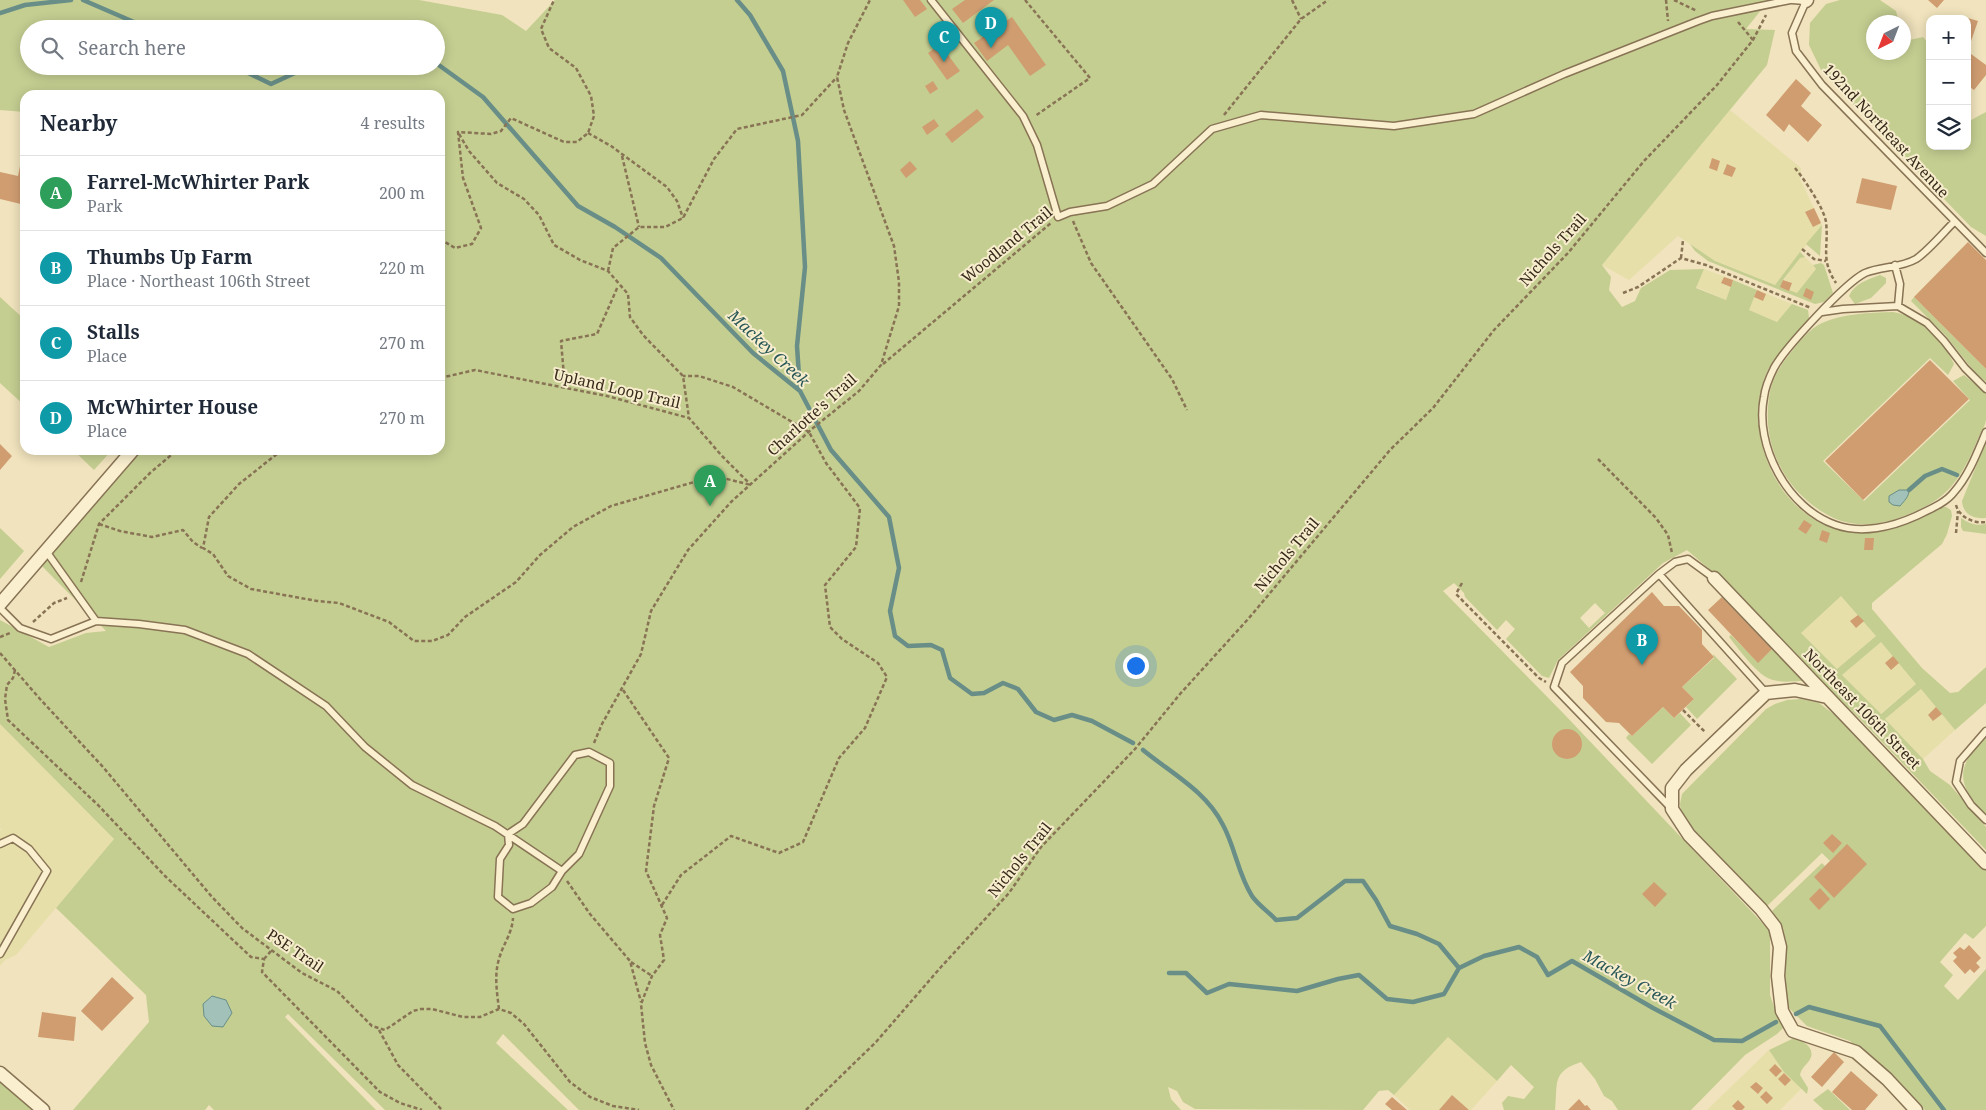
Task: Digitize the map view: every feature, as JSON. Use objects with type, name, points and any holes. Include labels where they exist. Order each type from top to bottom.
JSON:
[{"type":"street","points":[[0,606],[129,455]]},
{"type":"street","name":"Northeast 106th Street","points":[[1714,578],[1986,863]]},
{"type":"street","points":[[1827,697],[1795,690],[1766,693],[1686,770],[1672,788],[1672,809],[1689,835],[1761,909],[1775,927],[1780,947],[1778,976],[1782,1011],[1793,1031],[1856,1052],[1887,1079],[1916,1110]]},
{"type":"street","points":[[0,1073],[43,1110]]},
{"type":"lane","points":[[931,0],[1017,108],[1026,123],[1037,146],[1058,217]]},
{"type":"lane","points":[[1212,129],[1261,115],[1394,126],[1474,114],[1564,74],[1712,16],[1791,0],[1806,1]]},
{"type":"lane","name":"192nd Northeast Avenue","points":[[1806,1],[1792,34],[1796,51],[1822,85],[1986,253]]},
{"type":"lane","name":"Woodland Trail","points":[[1058,217],[1070,212],[1107,206],[1153,184],[1212,129]]},
{"type":"lane","points":[[1954,222],[1916,259],[1866,273],[1846,286],[1796,339],[1775,367],[1764,397],[1763,428],[1772,461],[1788,490],[1805,508],[1819,518],[1837,526],[1865,530],[1898,525],[1927,511],[1953,494],[1967,475],[1986,432]]},
{"type":"lane","points":[[1895,266],[1900,284],[1898,306]]},
{"type":"lane","points":[[1822,312],[1842,308],[1898,306],[1927,323],[1965,368],[1986,389]]},
{"type":"lane","points":[[46,551],[96,622]]},
{"type":"lane","points":[[1672,809],[1554,687],[1562,663],[1659,574],[1675,562],[1688,559],[1714,578]]},
{"type":"lane","points":[[1659,574],[1766,693]]},
{"type":"lane","points":[[0,606],[20,628],[51,639],[96,622],[139,624],[186,630],[248,654],[326,706],[365,747],[412,785],[508,834],[562,871]]},
{"type":"lane","points":[[1986,731],[1960,761],[1956,782],[1971,805],[1986,820]]},
{"type":"lane","points":[[589,752],[610,763],[610,786],[579,854],[562,871],[552,887],[531,903],[513,910],[498,897],[500,859],[509,845],[508,834],[523,824],[575,755],[589,752]]},
{"type":"lane","points":[[0,844],[13,838],[29,850],[47,871],[4,942],[0,954]]},
{"type":"path","points":[[458,132],[491,134],[501,131],[511,118],[564,142],[577,142],[588,133],[594,116],[591,96],[576,68],[549,48],[541,29],[554,0]]},
{"type":"path","name":"Charlotte's Trail","points":[[589,752],[602,724],[641,654],[651,611],[688,550],[731,502],[813,428],[859,391],[881,365],[899,306],[899,282],[894,246],[844,110],[837,77],[848,43],[870,0]]},
{"type":"path","points":[[1025,0],[1090,78],[1026,123]]},
{"type":"path","points":[[1292,0],[1301,19]]},
{"type":"path","points":[[1212,129],[1301,19],[1328,0]]},
{"type":"path","points":[[1666,0],[1670,32]]},
{"type":"path","name":"Nichols Trail","points":[[806,1110],[876,1042],[1009,893],[1041,847],[1135,749],[1180,694],[1249,618],[1390,450],[1433,408],[1494,330],[1568,253],[1644,161],[1717,85],[1753,40],[1771,4]]},
{"type":"path","points":[[608,272],[612,248],[638,228],[665,227],[682,218],[714,159],[737,129],[802,115],[837,77]]},
{"type":"path","points":[[445,241],[456,248],[472,244],[480,228],[463,178],[458,132]]},
{"type":"path","points":[[458,132],[469,151],[497,183],[524,199],[539,215],[554,245],[580,260],[608,272],[628,294],[630,317],[643,335],[683,376],[689,418]]},
{"type":"path","points":[[588,133],[611,146],[667,187],[677,202],[682,218]]},
{"type":"path","points":[[622,154],[638,228]]},
{"type":"path","points":[[1795,168],[1805,181],[1826,220],[1826,261],[1831,276],[1841,292]]},
{"type":"path","points":[[1070,212],[1091,263],[1168,372],[1187,410]]},
{"type":"path","name":"Woodland Trail","points":[[881,365],[1058,217]]},
{"type":"path","points":[[1623,293],[1638,287],[1681,258],[1684,240]]},
{"type":"path","points":[[1802,249],[1814,259],[1826,261]]},
{"type":"path","points":[[1681,258],[1706,265],[1822,312]]},
{"type":"path","points":[[565,388],[561,342],[597,334],[619,285]]},
{"type":"path","name":"Upland Loop Trail","points":[[445,377],[475,370],[607,396],[689,418],[722,456],[751,485]]},
{"type":"path","points":[[662,905],[682,875],[731,836],[780,853],[803,842],[839,758],[865,728],[887,677],[878,663],[842,639],[830,627],[825,585],[856,547],[860,508],[826,464],[809,432],[733,387],[699,376],[683,376]]},
{"type":"path","points":[[0,637],[35,621],[54,603],[78,594],[100,524],[150,473],[171,455]]},
{"type":"path","points":[[203,548],[209,517],[239,484],[276,455]]},
{"type":"path","points":[[1598,459],[1656,518],[1668,535],[1675,562]]},
{"type":"path","points":[[100,524],[120,531],[152,537],[183,530],[193,542],[213,554],[228,576],[251,589],[339,603],[389,622],[414,641],[432,641],[448,635],[464,616],[516,582],[540,556],[573,527],[612,506],[715,476],[751,485]]},
{"type":"path","points":[[1953,494],[1958,511],[1956,533]]},
{"type":"path","points":[[1958,511],[1967,519],[1981,523],[1986,522]]},
{"type":"path","points":[[1462,582],[1456,594],[1539,678],[1554,687]]},
{"type":"path","name":"PSE Trail","points":[[0,653],[104,767],[212,897],[242,928],[302,973],[337,991],[372,1026],[379,1030]]},
{"type":"path","points":[[15,670],[13,678],[7,685],[5,699],[8,720],[98,805],[165,876],[250,957],[264,959]]},
{"type":"path","points":[[622,690],[669,758],[654,806],[646,871],[668,918],[660,935],[664,960],[652,976],[641,1004]]},
{"type":"path","points":[[1683,710],[1715,742]]},
{"type":"path","points":[[562,871],[571,888],[590,914],[630,962],[652,976]]},
{"type":"path","points":[[500,1009],[496,983],[499,959],[512,928],[513,910]]},
{"type":"path","points":[[272,950],[264,959],[262,972],[380,1092],[400,1103],[422,1110]]},
{"type":"path","points":[[630,962],[641,1004],[645,1044],[651,1065],[674,1110]]},
{"type":"path","points":[[442,1110],[398,1065],[379,1030],[385,1030],[413,1011],[421,1009],[432,1009],[463,1017],[480,1017],[500,1009],[510,1013],[524,1024],[570,1082],[590,1097],[613,1106],[639,1110]]},
{"type":"shaded area","points":[[1730,110],[1801,168],[1800,179],[1822,225],[1775,285],[1715,261],[1678,236],[1629,280],[1602,265]]},
{"type":"shaded area","points":[[1800,257],[1805,257],[1817,269],[1797,294],[1789,291],[1792,283],[1784,280]]},
{"type":"shaded area","points":[[1704,269],[1733,280],[1726,300],[1696,287]]},
{"type":"shaded area","points":[[1757,290],[1792,304],[1778,322],[1748,310]]},
{"type":"shaded area","points":[[1841,595],[1876,636],[1837,669],[1801,633]]},
{"type":"shaded area","points":[[1881,641],[1916,684],[1880,714],[1842,675]]},
{"type":"shaded area","points":[[1921,689],[1955,730],[1923,759],[1885,719]]},
{"type":"shaded area","points":[[0,724],[114,839],[16,955],[5,960],[0,966],[1,829]]},
{"type":"shaded area","points":[[1448,1037],[1497,1081],[1471,1110],[1410,1110],[1394,1095]]},
{"type":"shaded area","points":[[1769,1050],[1784,1072],[1802,1088],[1780,1110],[1707,1110]]},
{"type":"green space","points":[[0,0],[419,0],[502,15],[526,31],[555,0],[1769,0],[1746,29],[1775,30],[1767,65],[1602,265],[1611,277],[1609,290],[1622,307],[1635,301],[1641,288],[1670,270],[1704,269],[1696,288],[1726,300],[1733,280],[1757,290],[1749,310],[1777,322],[1792,304],[1808,310],[1809,318],[1804,326],[1778,355],[1768,370],[1759,403],[1759,428],[1764,452],[1774,475],[1787,496],[1805,513],[1826,525],[1850,532],[1863,533],[1886,531],[1940,507],[1946,507],[1951,510],[1952,516],[1942,544],[1872,603],[1872,609],[1922,668],[1950,693],[1958,692],[1986,667],[1986,703],[1955,730],[1921,689],[1885,719],[1923,759],[1930,771],[1950,785],[1986,827],[1986,850],[1859,718],[1821,685],[1715,574],[1687,550],[1663,563],[1558,660],[1549,678],[1542,676],[1506,639],[1515,629],[1506,620],[1497,630],[1454,583],[1443,591],[1564,714],[1770,931],[1770,995],[1776,1013],[1784,1027],[1777,1034],[1745,1055],[1691,1110],[1618,1110],[1612,1101],[1604,1096],[1595,1079],[1581,1062],[1560,1074],[1555,1110],[1504,1110],[1502,1103],[1508,1096],[1524,1099],[1534,1087],[1511,1065],[1497,1081],[1448,1037],[1394,1095],[1388,1090],[1379,1091],[1363,1110],[1195,1109],[1183,1102],[1177,1091],[1168,1087],[1171,1099],[1181,1110],[579,1110],[503,1034],[496,1043],[568,1110],[385,1110],[288,1014],[285,1017],[376,1110],[214,1110],[209,1105],[205,1110],[73,1110],[149,1022],[146,995],[56,908],[114,839],[0,724],[0,620],[49,647],[86,633],[106,631],[37,561],[135,455],[445,455],[445,90],[20,90],[20,112],[0,110]],"holes":[[[1841,596],[1876,636],[1837,669],[1801,633]],[[1595,603],[1605,613],[1589,628],[1580,618]],[[1881,642],[1916,684],[1881,714],[1842,675]]]},
{"type":"green space","points":[[1840,0],[1880,0],[1896,11],[1897,15],[1866,15],[1866,60],[1911,60],[1911,40],[1923,37],[1926,40],[1926,150],[1971,150],[1971,120],[1986,112],[1986,236],[1971,227],[1822,72],[1809,45],[1810,23],[1826,4]]},
{"type":"green space","points":[[1822,225],[1820,256],[1806,244]]},
{"type":"green space","points":[[1690,244],[1715,261],[1775,285],[1800,252],[1805,257],[1800,258],[1783,280],[1781,287],[1797,293],[1816,269],[1813,265],[1821,263],[1824,265],[1833,293],[1824,302],[1815,304],[1708,261],[1695,251]]},
{"type":"green space","points":[[1880,275],[1886,278],[1886,283],[1871,298],[1855,304],[1849,296],[1855,288],[1862,282]]},
{"type":"green space","points":[[0,297],[20,315],[20,401],[0,383]]},
{"type":"green space","points":[[1914,297],[1986,369],[1986,382],[1976,374],[1946,336],[1911,301]]},
{"type":"green space","points":[[1893,312],[1912,318],[1930,330],[1944,346],[1954,364],[1948,375],[1930,358],[1823,461],[1864,501],[1970,400],[1953,381],[1964,375],[1986,393],[1986,420],[1964,469],[1945,493],[1937,499],[1908,515],[1888,521],[1867,524],[1845,522],[1821,511],[1796,490],[1786,477],[1772,447],[1769,431],[1770,391],[1784,361],[1802,339],[1818,325],[1848,315]]},
{"type":"green space","points":[[1986,442],[1986,518],[1973,517],[1964,510],[1962,501]]},
{"type":"green space","points":[[78,455],[108,455],[94,470]]},
{"type":"green space","points":[[1961,518],[1973,524],[1986,524],[1986,534],[1963,531]]},
{"type":"green space","points":[[0,528],[24,551],[0,579]]},
{"type":"green space","points":[[1725,593],[1804,681],[1785,682],[1767,678],[1749,662],[1729,637],[1731,635],[1758,662],[1772,649],[1722,597]]},
{"type":"green space","points":[[1713,654],[1737,679],[1697,719],[1686,707],[1694,699],[1682,687],[1714,658]]},
{"type":"green space","points":[[1801,699],[1819,703],[1835,715],[1986,870],[1986,926],[1973,939],[1965,933],[1940,962],[1953,975],[1944,986],[1958,1000],[1986,969],[1986,1110],[1925,1110],[1850,1041],[1807,1026],[1788,1007],[1785,991],[1786,942],[1783,928],[1772,911],[1822,863],[1825,866],[1830,861],[1822,853],[1767,906],[1694,833],[1681,813],[1682,794],[1766,709],[1787,700]]},
{"type":"green space","points":[[1663,707],[1674,718],[1680,713],[1691,725],[1652,764],[1626,738],[1629,734],[1632,736]]},
{"type":"green space","points":[[1986,735],[1986,816],[1969,794],[1963,776],[1964,767],[1969,757]]},
{"type":"green space","points":[[1794,1038],[1805,1043],[1811,1053],[1809,1061],[1802,1069],[1800,1075],[1808,1088],[1807,1094],[1784,1072],[1769,1050]]},
{"type":"green space","points":[[0,1078],[39,1110],[0,1110]]},
{"type":"green space","points":[[1828,1089],[1850,1110],[1824,1110],[1813,1100]]},
{"type":"water","points":[[1899,490],[1909,490],[1908,495],[1900,506],[1893,505],[1889,502],[1889,496]]},
{"type":"water","points":[[212,996],[226,1000],[232,1013],[223,1027],[212,1026],[204,1016],[203,1004]]},
{"type":"building","points":[[903,0],[920,0],[927,9],[915,17]]},
{"type":"building","points":[[965,0],[994,0],[963,23],[952,9]]},
{"type":"building","points":[[1928,0],[1944,0],[1937,8]]},
{"type":"building","points":[[1012,17],[1046,65],[1030,76],[1008,45],[987,61],[974,43]]},
{"type":"building","points":[[1971,19],[1978,21],[1971,41]]},
{"type":"building","points":[[940,44],[960,71],[947,80],[928,53]]},
{"type":"building","points":[[1971,54],[1986,65],[1986,75],[1974,90],[1971,88]]},
{"type":"building","points":[[1796,79],[1811,93],[1801,106],[1822,125],[1808,142],[1789,124],[1784,132],[1766,115]]},
{"type":"building","points":[[933,81],[938,89],[930,94],[925,86]]},
{"type":"building","points":[[977,109],[984,117],[952,143],[945,134]]},
{"type":"building","points":[[934,119],[939,126],[927,135],[922,127]]},
{"type":"building","points":[[1712,158],[1720,161],[1717,171],[1709,168]]},
{"type":"building","points":[[910,161],[917,169],[906,178],[900,170]]},
{"type":"building","points":[[1727,164],[1736,168],[1732,177],[1723,174]]},
{"type":"building","points":[[20,166],[20,204],[0,199],[0,172],[18,176]]},
{"type":"building","points":[[1862,178],[1897,186],[1891,210],[1856,203]]},
{"type":"building","points":[[1814,208],[1821,223],[1813,227],[1805,212]]},
{"type":"building","points":[[1968,242],[1986,260],[1986,369],[1914,297]]},
{"type":"building","points":[[1724,277],[1733,280],[1731,287],[1721,283]]},
{"type":"building","points":[[1783,280],[1792,283],[1789,291],[1780,287]]},
{"type":"building","points":[[1806,288],[1814,292],[1811,300],[1803,296]]},
{"type":"building","points":[[1757,290],[1766,294],[1763,301],[1754,297]]},
{"type":"building","points":[[1930,360],[1969,399],[1863,500],[1825,461]]},
{"type":"building","points":[[0,444],[12,456],[0,470]]},
{"type":"building","points":[[1804,520],[1812,525],[1806,534],[1798,529]]},
{"type":"building","points":[[1822,530],[1830,533],[1827,543],[1819,540]]},
{"type":"building","points":[[1865,538],[1874,538],[1873,550],[1864,550]]},
{"type":"building","points":[[1652,592],[1664,606],[1679,606],[1702,630],[1702,644],[1714,657],[1682,687],[1694,699],[1674,718],[1663,707],[1632,736],[1619,723],[1606,722],[1583,698],[1583,686],[1570,672]]},
{"type":"building","points":[[1722,597],[1772,649],[1758,663],[1708,610]]},
{"type":"building","points":[[1858,615],[1864,621],[1856,628],[1850,621]]},
{"type":"building","points":[[1893,656],[1899,663],[1891,670],[1885,663]]},
{"type":"building","points":[[1936,707],[1942,714],[1933,721],[1928,715]]},
{"type":"building","points":[[1567,729],[1578,733],[1582,744],[1578,755],[1567,759],[1556,755],[1552,744],[1556,733]]},
{"type":"building","points":[[1832,834],[1842,843],[1833,853],[1823,843]]},
{"type":"building","points":[[1847,844],[1867,864],[1834,898],[1814,877]]},
{"type":"building","points":[[1654,882],[1667,894],[1655,907],[1642,894]]},
{"type":"building","points":[[1820,888],[1830,899],[1819,910],[1809,899]]},
{"type":"building","points":[[1969,945],[1981,958],[1976,963],[1980,967],[1974,973],[1970,969],[1965,974],[1953,961],[1957,957],[1953,953],[1960,947],[1964,950]]},
{"type":"building","points":[[112,977],[134,998],[102,1031],[81,1011]]},
{"type":"building","points":[[42,1012],[76,1017],[74,1041],[38,1037]]},
{"type":"building","points":[[1834,1052],[1844,1062],[1822,1087],[1811,1077]]},
{"type":"building","points":[[1775,1064],[1782,1071],[1776,1077],[1769,1070]]},
{"type":"building","points":[[1851,1071],[1878,1095],[1865,1110],[1852,1110],[1832,1092]]},
{"type":"building","points":[[1784,1073],[1791,1080],[1785,1086],[1778,1079]]},
{"type":"building","points":[[1756,1082],[1763,1088],[1758,1094],[1750,1087]]},
{"type":"building","points":[[1766,1091],[1773,1098],[1767,1104],[1760,1097]]},
{"type":"building","points":[[1452,1095],[1469,1110],[1439,1110]]},
{"type":"building","points":[[1392,1097],[1407,1110],[1392,1110],[1385,1104]]},
{"type":"building","points":[[1579,1099],[1585,1106],[1587,1105],[1591,1110],[1568,1110]]},
{"type":"building","points":[[1738,1100],[1745,1107],[1742,1110],[1736,1110],[1732,1106]]},
{"type":"waterway","name":"Mackey Creek","points":[[0,13],[25,5],[71,0]]},
{"type":"waterway","name":"Mackey Creek","points":[[83,0],[129,20]]},
{"type":"waterway","points":[[737,0],[750,15],[783,71],[798,141],[805,267],[797,346],[800,391]]},
{"type":"waterway","name":"Mackey Creek","points":[[445,70],[483,97],[578,206],[615,227],[661,258],[753,353],[800,391],[831,450],[889,517],[899,568],[890,611],[895,636],[908,646],[931,645],[942,650],[950,678],[972,694],[984,693],[1003,683],[1018,689],[1036,712],[1054,720],[1072,715],[1092,721],[1133,743]]},
{"type":"waterway","name":"Mackey Creek","points":[[252,75],[271,84],[290,75]]},
{"type":"waterway","points":[[1909,490],[1925,476],[1942,469],[1957,475]]},
{"type":"waterway","name":"Mackey Creek","points":[[1143,750],[1198,792],[1216,813],[1231,842],[1247,888],[1254,899],[1276,920],[1297,918],[1345,881],[1363,881],[1390,926],[1417,934],[1439,944],[1459,968],[1484,956],[1519,947],[1537,957],[1548,975],[1572,961],[1653,1008],[1714,1040],[1742,1041],[1776,1022]]},
{"type":"waterway","points":[[1169,973],[1186,973],[1207,993],[1229,984],[1297,991],[1359,975],[1387,999],[1413,1002],[1444,994],[1459,968]]},
{"type":"waterway","name":"Mackey Creek","points":[[1796,1014],[1809,1007],[1880,1026],[1944,1110]]},
{"type":"place","name":"McWhirter House","points":[[991,48]]},
{"type":"place","name":"Stalls","points":[[944,62]]},
{"type":"place","name":"Farrel-McWhirter Park","points":[[710,506]]},
{"type":"place","name":"Thumbs Up Farm","points":[[1642,665]]}]
